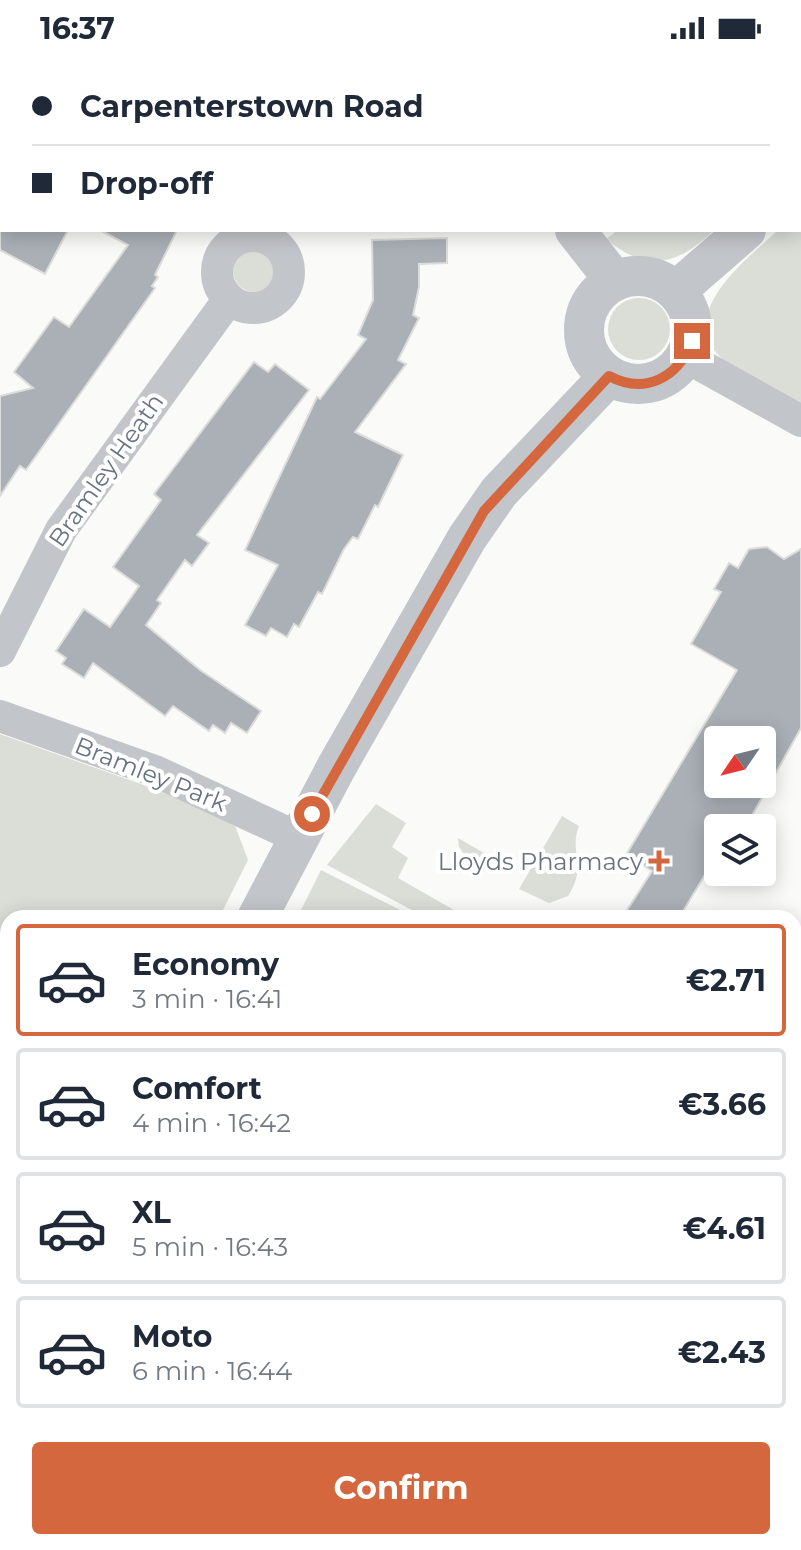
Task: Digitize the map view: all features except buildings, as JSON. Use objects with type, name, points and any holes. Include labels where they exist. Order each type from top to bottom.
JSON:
[{"type":"street","points":[[577,232],[615,281]]},
{"type":"street","points":[[676,291],[744,232]]},
{"type":"street","points":[[632,276],[652,277],[676,291],[688,307],[693,324],[692,341],[686,357],[671,374],[651,383],[629,384],[609,376],[589,352],[584,332],[591,302],[615,281],[632,276]]},
{"type":"street","name":"Bramley Heath","points":[[0,651],[61,530],[229,299]]},
{"type":"street","points":[[686,357],[801,421]]},
{"type":"street","points":[[261,910],[484,511],[609,376]]},
{"type":"street","name":"Bramley Park","points":[[0,716],[155,771],[299,838]]},
{"type":"shaded area","points":[[615,232],[712,232],[687,251],[662,261],[635,257],[606,239]]},
{"type":"shaded area","points":[[776,232],[801,232],[801,405],[725,361],[710,344],[706,326],[710,308],[720,290],[749,256]]},
{"type":"shaded area","points":[[254,250],[269,256],[275,271],[269,286],[254,292],[239,286],[233,271],[239,256]]},
{"type":"shaded area","points":[[639,298],[651,300],[661,307],[668,317],[668,341],[661,351],[651,358],[639,360],[627,358],[617,351],[610,341],[608,329],[610,317],[617,307],[627,300]]},
{"type":"shaded area","points":[[0,734],[152,788],[234,823],[248,860],[223,910],[0,910]]},
{"type":"shaded area","points":[[376,804],[406,823],[392,847],[408,858],[398,878],[454,910],[412,910],[327,865]]},
{"type":"shaded area","points":[[562,816],[579,826],[576,835],[577,875],[568,896],[549,903],[519,889]]},
{"type":"shaded area","points":[[458,838],[496,860],[488,867],[471,864],[459,847]]},
{"type":"shaded area","points":[[321,870],[400,910],[301,910]]},
{"type":"place","name":"Lloyds Pharmacy","points":[[659,861]]},
{"type":"route","points":[[312,814],[450,566],[499,492],[578,405],[609,376],[640,385],[661,380],[679,367],[692,341]]}]
